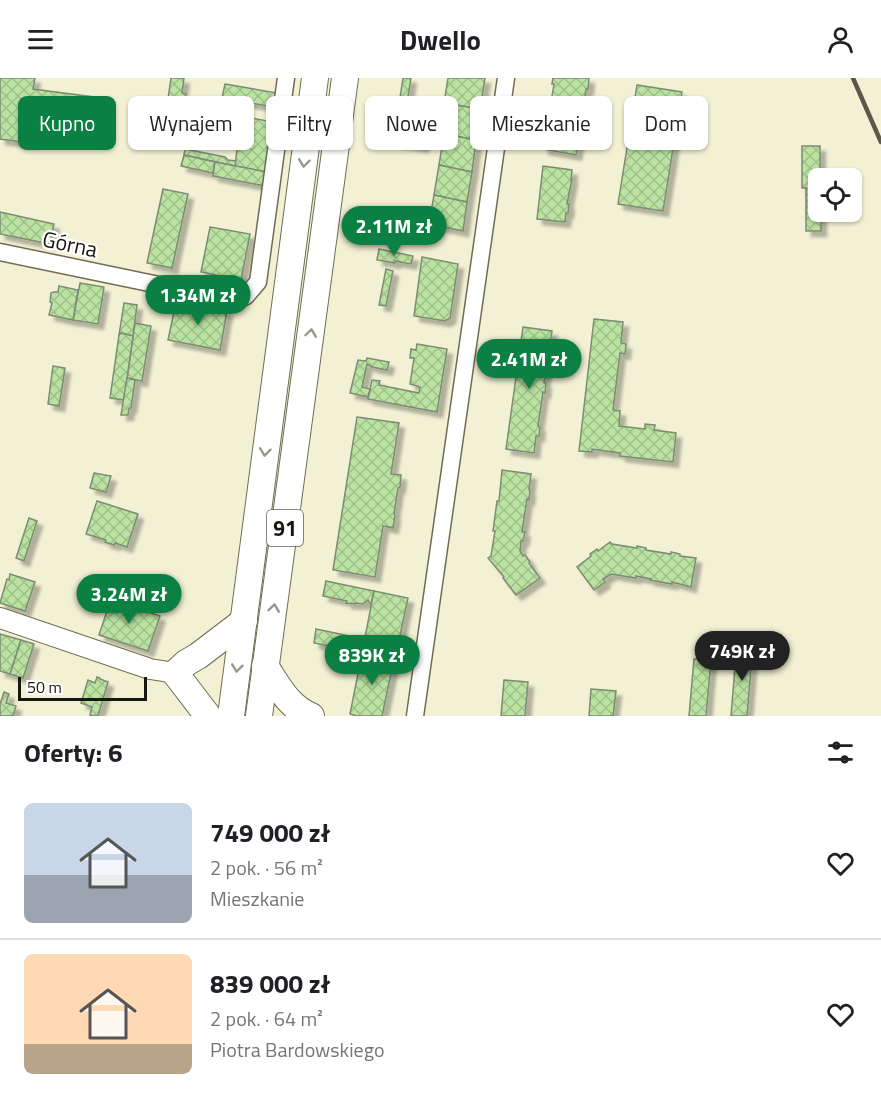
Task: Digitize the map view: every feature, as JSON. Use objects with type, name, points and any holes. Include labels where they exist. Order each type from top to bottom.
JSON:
[{"type":"main road","name":"91","points":[[231,716],[315,78]]},
{"type":"main road","name":"91","points":[[259,716],[345,78]]},
{"type":"main road","points":[[208,716],[175,673],[243,621]]},
{"type":"main road","points":[[265,666],[295,708],[311,716]]},
{"type":"street","name":"Górna","points":[[0,252],[236,300],[246,296],[258,282],[286,78]]},
{"type":"street","points":[[415,716],[506,78]]},
{"type":"street","points":[[0,618],[150,669],[175,673]]},
{"type":"building","points":[[0,78],[35,78],[33,89],[86,96],[18,96],[18,141],[0,139]]},
{"type":"building","points":[[171,78],[184,78],[182,93],[186,94],[186,96],[168,96]]},
{"type":"building","points":[[403,78],[411,78],[408,96],[400,96]]},
{"type":"building","points":[[448,78],[485,78],[482,96],[470,96],[470,107],[458,105],[458,96],[445,96]]},
{"type":"building","points":[[553,78],[589,79],[585,96],[552,96],[554,84],[552,84]]},
{"type":"building","points":[[225,84],[277,93],[276,96],[266,96],[266,106],[254,104],[254,96],[222,96]]},
{"type":"building","points":[[637,85],[682,92],[681,96],[635,96]]},
{"type":"building","points":[[458,105],[470,107],[470,139],[458,136]]},
{"type":"building","points":[[254,118],[266,121],[266,150],[269,150],[266,172],[235,166],[237,150],[254,150]]},
{"type":"building","points":[[458,137],[470,139],[470,150],[475,150],[472,172],[439,165],[441,150],[458,150]]},
{"type":"building","points":[[802,146],[820,146],[820,168],[808,168],[808,222],[821,222],[821,231],[806,231],[806,188],[802,188]]},
{"type":"building","points":[[185,150],[190,150],[236,161],[235,166],[184,155]]},
{"type":"building","points":[[548,150],[577,150],[576,155]]},
{"type":"building","points":[[627,150],[673,150],[663,211],[618,204]]},
{"type":"building","points":[[184,155],[215,162],[213,173],[181,166]]},
{"type":"building","points":[[215,162],[267,172],[265,186],[213,176]]},
{"type":"building","points":[[439,165],[472,172],[467,202],[434,195]]},
{"type":"building","points":[[543,166],[572,170],[565,222],[537,219]]},
{"type":"building","points":[[163,189],[188,194],[172,268],[147,263]]},
{"type":"building","points":[[434,195],[467,202],[463,231],[429,224]]},
{"type":"building","points":[[0,212],[54,224],[50,244],[0,234]]},
{"type":"building","points":[[210,227],[250,234],[241,280],[201,272]]},
{"type":"building","points":[[379,249],[413,256],[411,264],[377,260]]},
{"type":"building","points":[[422,257],[458,264],[450,318],[445,321],[414,316]]},
{"type":"building","points":[[386,269],[393,271],[386,306],[379,305]]},
{"type":"building","points":[[80,283],[104,287],[98,324],[73,320]]},
{"type":"building","points":[[59,286],[78,290],[73,320],[49,315],[52,303],[50,302],[51,293],[58,292]]},
{"type":"building","points":[[176,302],[227,311],[220,350],[168,340]]},
{"type":"building","points":[[124,303],[137,305],[133,336],[121,333],[119,335]]},
{"type":"building","points":[[594,319],[623,322],[621,343],[626,344],[625,354],[620,353],[613,410],[620,411],[619,426],[645,429],[645,424],[655,425],[654,430],[676,433],[673,462],[620,456],[620,453],[592,449],[592,452],[579,451]]},
{"type":"building","points":[[135,323],[151,326],[142,381],[127,378]]},
{"type":"building","points":[[523,327],[552,331],[550,358],[548,358],[544,383],[546,383],[545,393],[543,392],[538,426],[540,427],[539,436],[536,436],[534,453],[506,449]]},
{"type":"building","points":[[121,333],[133,336],[124,400],[110,398]]},
{"type":"building","points":[[417,344],[447,349],[437,412],[368,399],[372,380],[380,381],[379,385],[419,393],[420,387],[410,384],[414,358],[410,358],[411,349],[416,350]]},
{"type":"building","points":[[367,358],[389,362],[387,370],[367,364],[362,387],[370,389],[368,397],[350,393],[358,360],[366,361]]},
{"type":"building","points":[[53,366],[65,368],[59,406],[48,404]]},
{"type":"building","points":[[127,378],[135,380],[131,408],[129,408],[128,415],[121,415]]},
{"type":"building","points":[[357,417],[399,423],[391,474],[401,475],[400,487],[398,488],[393,528],[383,526],[375,577],[333,570]]},
{"type":"building","points":[[502,470],[531,474],[529,500],[527,499],[522,532],[525,532],[520,551],[540,578],[516,595],[488,558],[491,556],[495,531],[493,531]]},
{"type":"building","points":[[94,473],[111,476],[106,492],[90,488]]},
{"type":"building","points":[[97,501],[138,514],[127,547],[115,543],[114,545],[86,534]]},
{"type":"building","points":[[29,518],[37,521],[24,561],[16,558]]},
{"type":"building","points":[[610,542],[696,558],[691,587],[636,576],[636,578],[611,574],[603,579],[605,582],[594,590],[577,567],[591,556],[590,554]]},
{"type":"building","points":[[10,574],[35,582],[25,611],[0,603]]},
{"type":"building","points":[[326,581],[374,591],[371,605],[368,600],[363,604],[355,604],[323,596]]},
{"type":"building","points":[[374,591],[408,598],[395,659],[362,653]]},
{"type":"building","points":[[111,599],[160,616],[148,651],[99,635]]},
{"type":"building","points":[[316,629],[350,636],[350,638],[357,639],[360,644],[364,640],[362,653],[314,643]]},
{"type":"building","points":[[0,634],[21,640],[10,674],[0,671]]},
{"type":"building","points":[[21,640],[34,644],[23,678],[10,674]]},
{"type":"building","points":[[330,646],[362,653],[360,662],[327,657]]},
{"type":"building","points":[[750,647],[752,656],[747,716],[731,716],[736,655],[733,649]]},
{"type":"building","points":[[362,653],[394,659],[382,716],[350,714]]},
{"type":"building","points":[[694,659],[711,660],[706,716],[689,716]]},
{"type":"building","points":[[97,677],[108,682],[98,716],[94,716],[90,715],[92,707],[81,703],[88,680],[95,683]]},
{"type":"building","points":[[504,680],[528,682],[525,716],[501,716]]},
{"type":"building","points":[[591,689],[616,691],[613,716],[589,716]]},
{"type":"building","points":[[4,692],[9,694],[6,703],[16,706],[13,716],[0,716],[0,704]]},
{"type":"railway","points":[[853,78],[881,142]]}]
